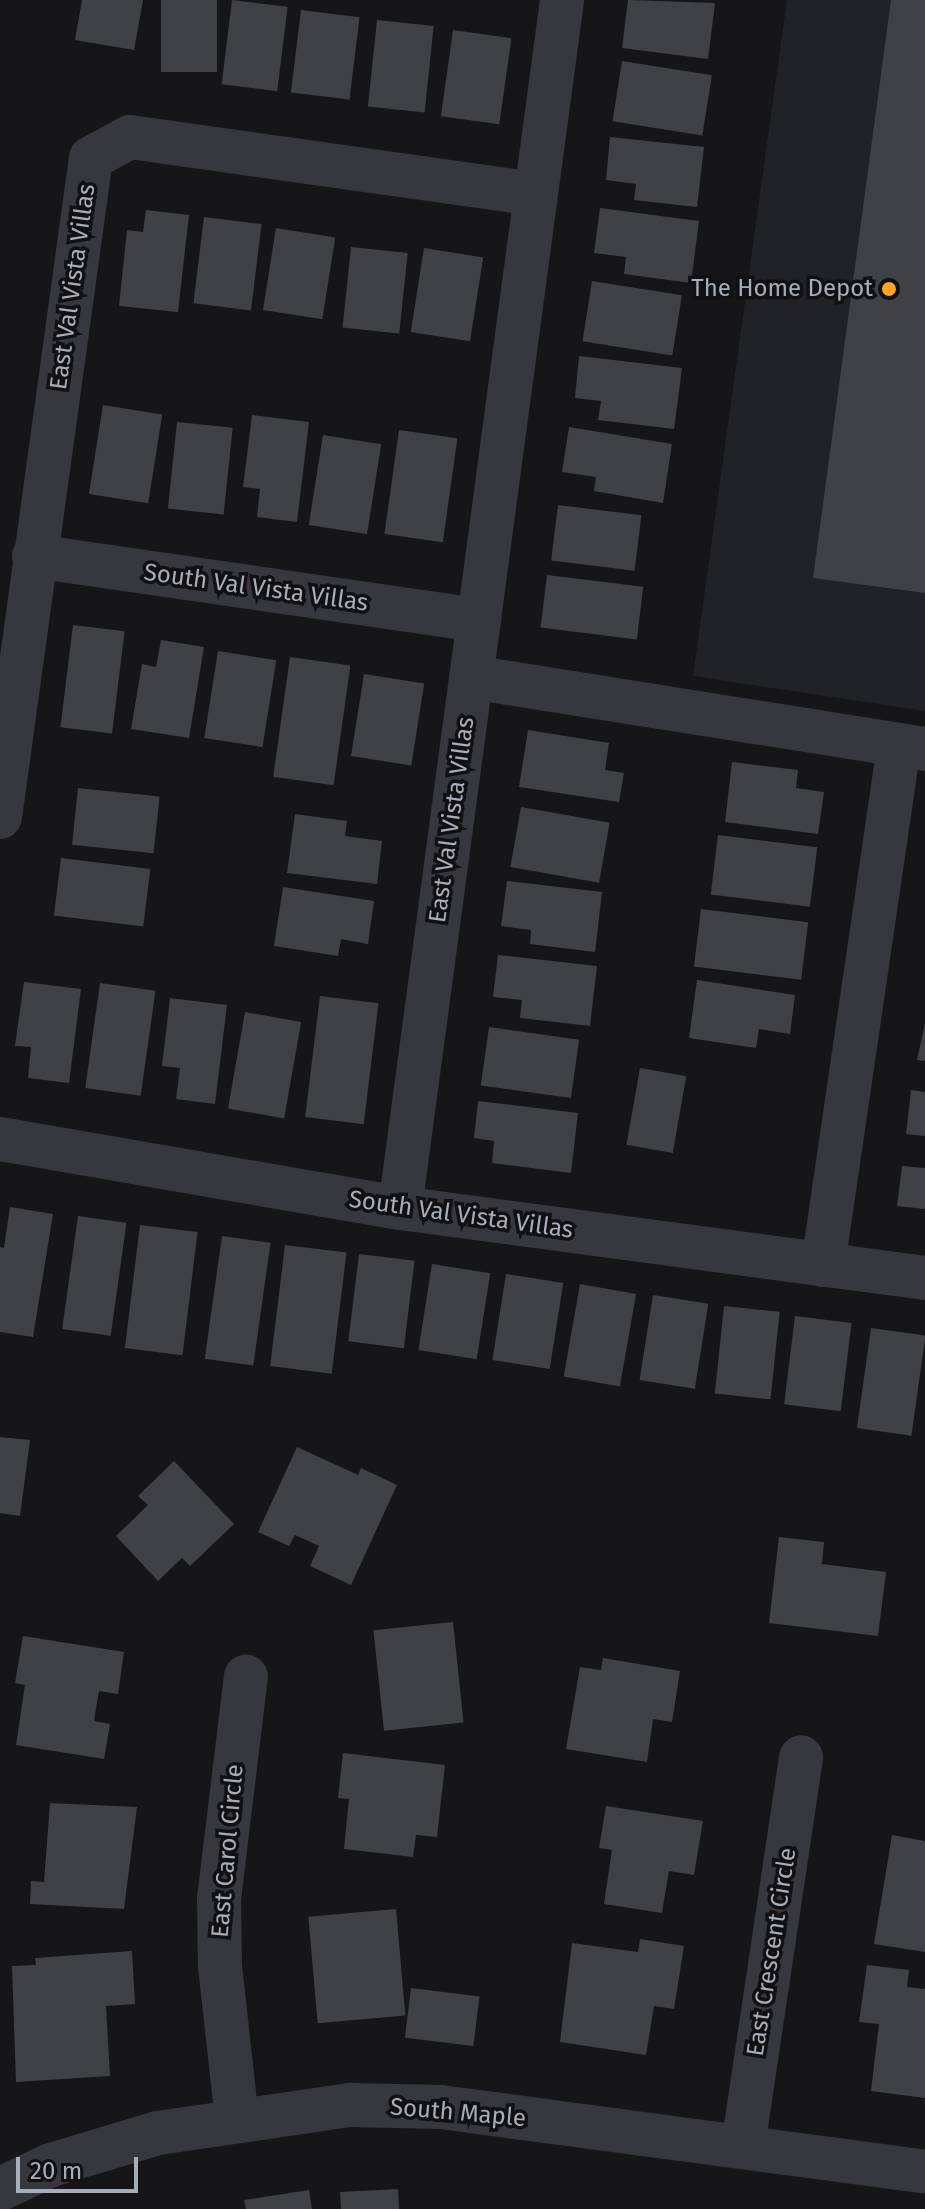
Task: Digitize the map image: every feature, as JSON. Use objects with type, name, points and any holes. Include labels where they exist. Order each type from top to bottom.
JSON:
[{"type":"street","name":"East Val Vista Villas","points":[[400,1208],[562,0]]},
{"type":"street","name":"East Val Vista Villas","points":[[0,817],[91,158],[130,137],[534,194]]},
{"type":"street","name":"South Val Vista Villas","points":[[34,556],[479,620]]},
{"type":"street","points":[[471,677],[912,748],[823,1265]]},
{"type":"street","name":"South Val Vista Villas","points":[[0,1139],[400,1208],[925,1278]]},
{"type":"street","name":"East Carol Circle","points":[[237,2120],[220,1967],[219,1899],[246,1677]]},
{"type":"street","name":"East Crescent Circle","points":[[743,2146],[801,1757]]},
{"type":"street","name":"South Maple","points":[[0,2189],[51,2165],[158,2133],[351,2105],[441,2107],[925,2172]]},
{"type":"shaded area","points":[[787,0],[925,0],[925,711],[693,676]]},
{"type":"building","points":[[82,0],[143,0],[134,50],[75,40]]},
{"type":"building","points":[[161,0],[217,0],[217,72],[161,72]]},
{"type":"building","points":[[232,0],[288,7],[277,91],[222,84]]},
{"type":"building","points":[[628,0],[715,3],[708,59],[622,48]]},
{"type":"building","name":"The Home Depot","points":[[891,0],[925,0],[925,593],[813,578]]},
{"type":"building","points":[[301,10],[360,17],[349,100],[291,92]]},
{"type":"building","points":[[377,20],[434,26],[425,112],[368,107]]},
{"type":"building","points":[[453,30],[511,38],[499,124],[441,116]]},
{"type":"building","points":[[622,61],[712,75],[702,135],[612,121]]},
{"type":"building","points":[[610,137],[704,147],[697,207],[634,200],[636,184],[606,180]]},
{"type":"building","points":[[600,208],[699,221],[691,283],[624,274],[626,257],[594,253]]},
{"type":"building","points":[[146,210],[189,215],[178,312],[119,306],[127,230],[143,232]]},
{"type":"building","points":[[204,217],[262,224],[251,310],[193,303]]},
{"type":"building","points":[[276,228],[335,237],[322,319],[263,310]]},
{"type":"building","points":[[351,247],[408,253],[399,334],[343,328]]},
{"type":"building","points":[[424,248],[483,257],[470,341],[411,332]]},
{"type":"building","points":[[592,281],[682,295],[672,355],[582,341]]},
{"type":"building","points":[[579,356],[682,368],[674,429],[598,420],[601,401],[575,398]]},
{"type":"building","points":[[103,405],[162,414],[148,503],[89,494]]},
{"type":"building","points":[[252,415],[309,422],[297,522],[257,517],[260,489],[243,487]]},
{"type":"building","points":[[177,422],[233,428],[224,514],[168,509]]},
{"type":"building","points":[[569,427],[672,444],[663,503],[594,491],[596,477],[562,472]]},
{"type":"building","points":[[399,430],[457,438],[443,542],[384,534]]},
{"type":"building","points":[[323,435],[381,444],[367,534],[309,525]]},
{"type":"building","points":[[558,505],[641,515],[635,571],[551,561]]},
{"type":"building","points":[[547,575],[643,587],[637,639],[541,628]]},
{"type":"building","points":[[73,625],[125,631],[112,734],[60,727]]},
{"type":"building","points":[[161,640],[204,647],[189,738],[131,729],[142,664],[156,667]]},
{"type":"building","points":[[218,651],[276,660],[263,747],[204,738]]},
{"type":"building","points":[[290,657],[350,665],[334,785],[273,777]]},
{"type":"building","points":[[364,674],[424,684],[411,766],[351,756]]},
{"type":"building","points":[[528,730],[609,743],[605,770],[624,773],[619,802],[519,787]]},
{"type":"building","points":[[732,762],[798,770],[796,788],[824,792],[818,834],[725,822]]},
{"type":"building","points":[[78,788],[160,797],[154,853],[72,845]]},
{"type":"building","points":[[521,807],[610,823],[599,883],[510,867]]},
{"type":"building","points":[[295,814],[347,821],[345,836],[382,841],[377,884],[287,873]]},
{"type":"building","points":[[718,835],[817,847],[810,907],[711,895]]},
{"type":"building","points":[[61,858],[150,869],[143,927],[54,916]]},
{"type":"building","points":[[507,881],[602,892],[595,952],[530,944],[531,930],[501,926]]},
{"type":"building","points":[[283,887],[374,901],[368,944],[341,939],[338,956],[274,946]]},
{"type":"building","points":[[701,909],[808,922],[801,980],[694,967]]},
{"type":"building","points":[[498,955],[597,966],[590,1026],[520,1018],[522,1000],[493,997]]},
{"type":"building","points":[[697,980],[795,995],[790,1034],[759,1029],[756,1048],[689,1038]]},
{"type":"building","points":[[24,982],[81,989],[69,1083],[28,1078],[31,1047],[15,1046]]},
{"type":"building","points":[[100,983],[155,991],[141,1096],[85,1088]]},
{"type":"building","points":[[320,996],[379,1003],[364,1124],[305,1117]]},
{"type":"building","points":[[170,998],[227,1005],[215,1104],[176,1099],[180,1068],[162,1066]]},
{"type":"building","points":[[245,1012],[301,1022],[284,1118],[228,1109]]},
{"type":"building","points":[[925,1023],[925,1061],[917,1060]]},
{"type":"building","points":[[489,1027],[579,1040],[571,1098],[481,1085]]},
{"type":"building","points":[[640,1068],[686,1076],[673,1153],[626,1145]]},
{"type":"building","points":[[911,1090],[925,1092],[925,1136],[906,1134]]},
{"type":"building","points":[[478,1101],[578,1113],[571,1173],[492,1163],[494,1141],[474,1138]]},
{"type":"building","points":[[902,1166],[925,1168],[925,1209],[897,1206]]},
{"type":"building","points":[[10,1207],[53,1214],[33,1337],[0,1332],[0,1247],[4,1248]]},
{"type":"building","points":[[78,1216],[127,1223],[111,1336],[62,1329]]},
{"type":"building","points":[[140,1225],[198,1232],[182,1355],[125,1348]]},
{"type":"building","points":[[222,1236],[271,1243],[253,1366],[205,1359]]},
{"type":"building","points":[[285,1245],[347,1253],[332,1374],[270,1366]]},
{"type":"building","points":[[359,1254],[415,1261],[404,1348],[348,1341]]},
{"type":"building","points":[[432,1264],[490,1273],[477,1359],[418,1350]]},
{"type":"building","points":[[506,1274],[563,1283],[550,1369],[492,1360]]},
{"type":"building","points":[[580,1284],[636,1294],[620,1386],[564,1377]]},
{"type":"building","points":[[653,1295],[708,1304],[695,1389],[640,1380]]},
{"type":"building","points":[[724,1306],[780,1312],[770,1399],[715,1394]]},
{"type":"building","points":[[795,1316],[852,1323],[841,1411],[784,1404]]},
{"type":"building","points":[[871,1328],[925,1336],[911,1436],[857,1428]]},
{"type":"building","points":[[0,1437],[30,1440],[20,1516],[0,1513]]},
{"type":"building","points":[[297,1447],[358,1475],[361,1468],[397,1485],[351,1585],[310,1566],[319,1546],[295,1535],[289,1546],[258,1532]]},
{"type":"building","points":[[174,1461],[234,1524],[190,1566],[182,1558],[158,1581],[116,1536],[148,1505],[138,1496]]},
{"type":"building","points":[[779,1537],[824,1542],[822,1564],[886,1572],[878,1636],[769,1623]]},
{"type":"building","points":[[453,1622],[464,1722],[384,1731],[373,1630]]},
{"type":"building","points":[[23,1636],[124,1652],[118,1694],[99,1691],[94,1721],[110,1724],[104,1759],[16,1745],[25,1685],[15,1683]]},
{"type":"building","points":[[603,1658],[680,1671],[672,1722],[653,1719],[647,1762],[566,1749],[580,1667],[601,1670]]},
{"type":"building","points":[[343,1753],[445,1765],[437,1837],[416,1835],[413,1857],[344,1849],[349,1799],[338,1798]]},
{"type":"building","points":[[50,1803],[137,1807],[124,1909],[30,1904],[31,1881],[44,1882]]},
{"type":"building","points":[[606,1806],[703,1821],[694,1875],[669,1871],[662,1913],[604,1904],[612,1850],[599,1848]]},
{"type":"building","points":[[892,1835],[925,1841],[925,1952],[874,1944]]},
{"type":"building","points":[[396,1909],[405,2016],[318,2023],[308,1917]]},
{"type":"building","points":[[640,1939],[684,1946],[674,2009],[654,2006],[646,2055],[560,2042],[572,1943],[638,1952]]},
{"type":"building","points":[[132,1951],[135,2004],[106,2006],[110,2076],[16,2082],[12,1966],[36,1965],[35,1958]]},
{"type":"building","points":[[867,1965],[909,1970],[907,1987],[925,1989],[925,2098],[871,2091],[879,2024],[859,2022]]},
{"type":"building","points":[[411,1988],[479,1996],[473,2046],[405,2038]]},
{"type":"building","points":[[398,2189],[399,2209],[341,2209],[340,2192]]},
{"type":"building","points":[[309,2190],[312,2209],[246,2209],[244,2200]]},
{"type":"place","name":"The Home Depot","points":[[889,289]]}]
